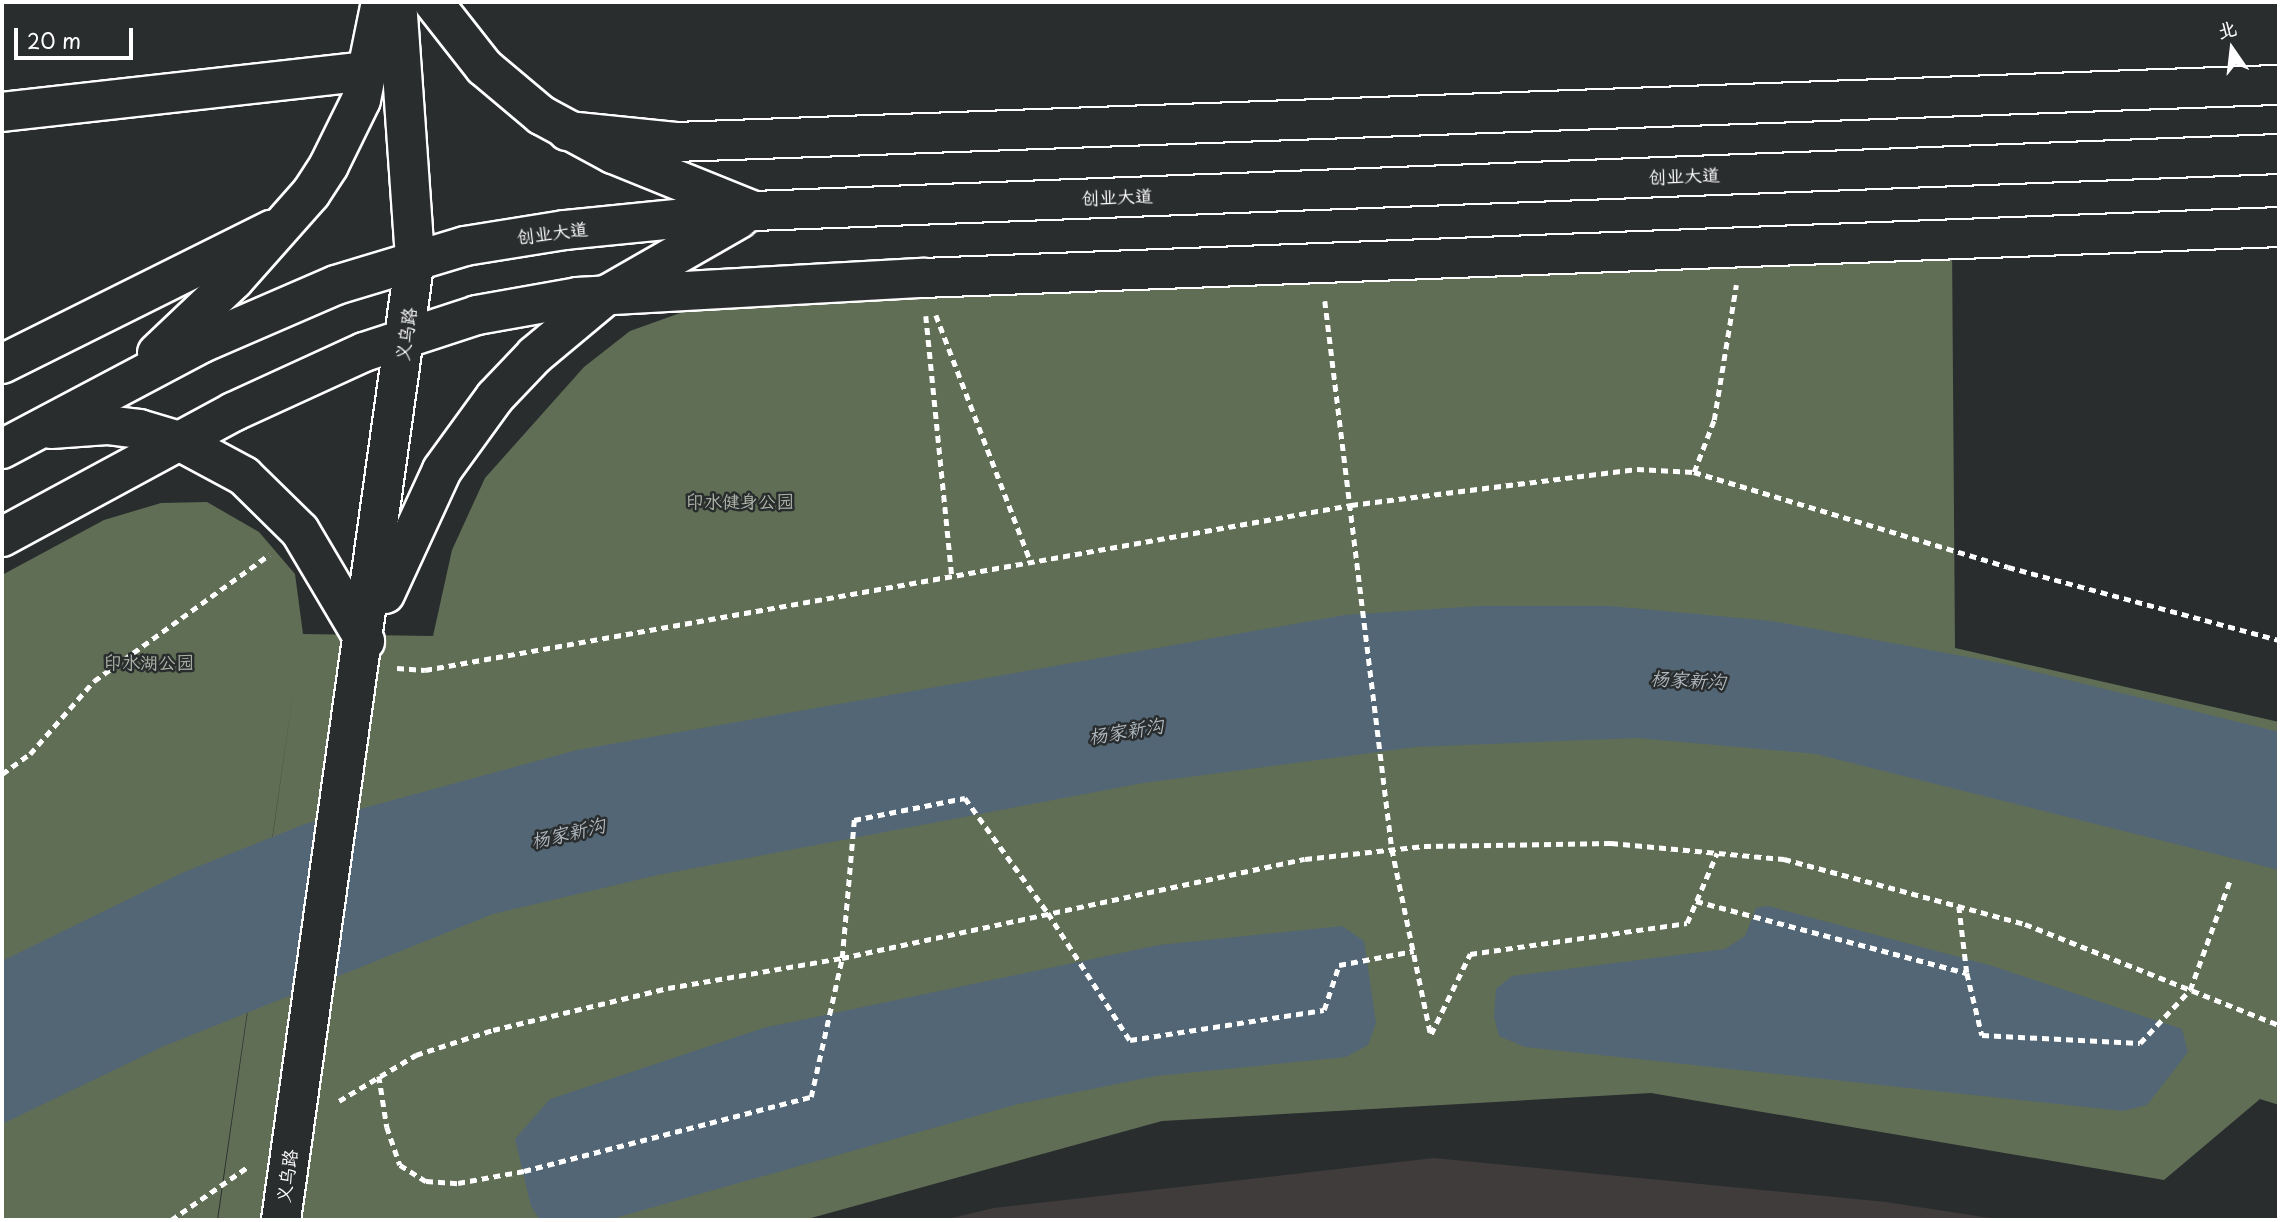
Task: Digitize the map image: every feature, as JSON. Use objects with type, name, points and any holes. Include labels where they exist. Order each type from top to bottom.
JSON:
[{"type":"main road","points":[[128,382],[234,280],[285,223],[329,165],[361,100],[381,2]]},
{"type":"main road","name":"义乌路","points":[[281,1220],[363,653],[415,258],[397,2]]},
{"type":"main road","points":[[433,2],[484,66],[541,115],[567,131],[754,211]]},
{"type":"main road","points":[[2,112],[369,71]]},
{"type":"main road","points":[[567,131],[675,142],[2279,85]]},
{"type":"main road","name":"创业大道","points":[[18,441],[128,382],[294,302],[415,258],[542,233],[754,211],[2279,155]]},
{"type":"main road","points":[[363,653],[419,512],[467,433],[535,355],[608,294],[754,211]]},
{"type":"main road","points":[[2,364],[285,223]]},
{"type":"main road","points":[[2,537],[179,441],[307,376],[406,337],[477,316],[608,294],[922,278],[1320,265],[1742,245],[2279,227]]},
{"type":"main road","points":[[18,441],[107,425],[179,441],[244,476],[300,531],[363,653]]},
{"type":"path","points":[[1694,472],[1714,420],[1742,245]]},
{"type":"path","points":[[1320,265],[1392,849],[1431,1035],[1470,954],[1687,923],[1717,853]]},
{"type":"path","points":[[922,278],[1031,562]]},
{"type":"path","points":[[922,278],[952,576]]},
{"type":"path","points":[[363,653],[425,670],[1351,505],[1637,469],[1694,472],[2008,567],[2279,640]]},
{"type":"path","points":[[2,774],[30,754],[94,681],[300,531]]},
{"type":"path","points":[[379,1076],[387,1127],[400,1165],[426,1181],[458,1183],[524,1171],[811,1097],[842,958],[854,820],[965,798],[1048,913],[1130,1040],[1324,1010],[1339,965],[1414,951]]},
{"type":"path","points":[[171,1220],[379,1076],[416,1055],[493,1030],[668,988],[842,958],[1305,859],[1392,849],[1611,844],[1784,859],[2025,924],[2279,1025]]},
{"type":"path","points":[[1959,906],[1967,973],[1982,1035],[2140,1043],[2190,990],[2230,880]]},
{"type":"path","points":[[1696,901],[1967,973]]},
{"type":"shaded area","points":[[1434,1158],[1886,1202],[2003,1220],[943,1220],[994,1208]]},
{"type":"green space","points":[[1952,245],[1955,648],[2279,722],[2279,1105],[2260,1099],[2164,1180],[1651,1093],[1162,1121],[804,1220],[218,1220],[295,680],[217,1220],[2,1220],[2,575],[104,520],[161,503],[207,502],[259,532],[295,574],[303,634],[433,636],[452,550],[485,478],[584,367],[630,331],[683,312],[737,302]]},
{"type":"water","name":"杨家新沟","points":[[1479,606],[1610,606],[1772,621],[2000,663],[2279,732],[2279,870],[1816,754],[1637,738],[1416,747],[1143,783],[658,875],[493,914],[162,1047],[2,1124],[2,961],[184,872],[305,824],[577,750],[1345,615]]},
{"type":"water","points":[[1768,906],[1989,965],[2182,1029],[2188,1052],[2147,1105],[2123,1111],[1525,1047],[1499,1036],[1494,1017],[1496,989],[1512,976],[1725,949],[1745,936],[1756,908]]},
{"type":"water","points":[[1342,926],[1364,941],[1376,1023],[1368,1045],[1346,1057],[1156,1076],[1018,1104],[608,1220],[540,1220],[531,1206],[515,1139],[550,1099],[763,1028],[1159,945]]},
{"type":"park label","name":"印水健身公园","points":[[740,501]]},
{"type":"park label","name":"印水湖公园","points":[[149,662]]}]
